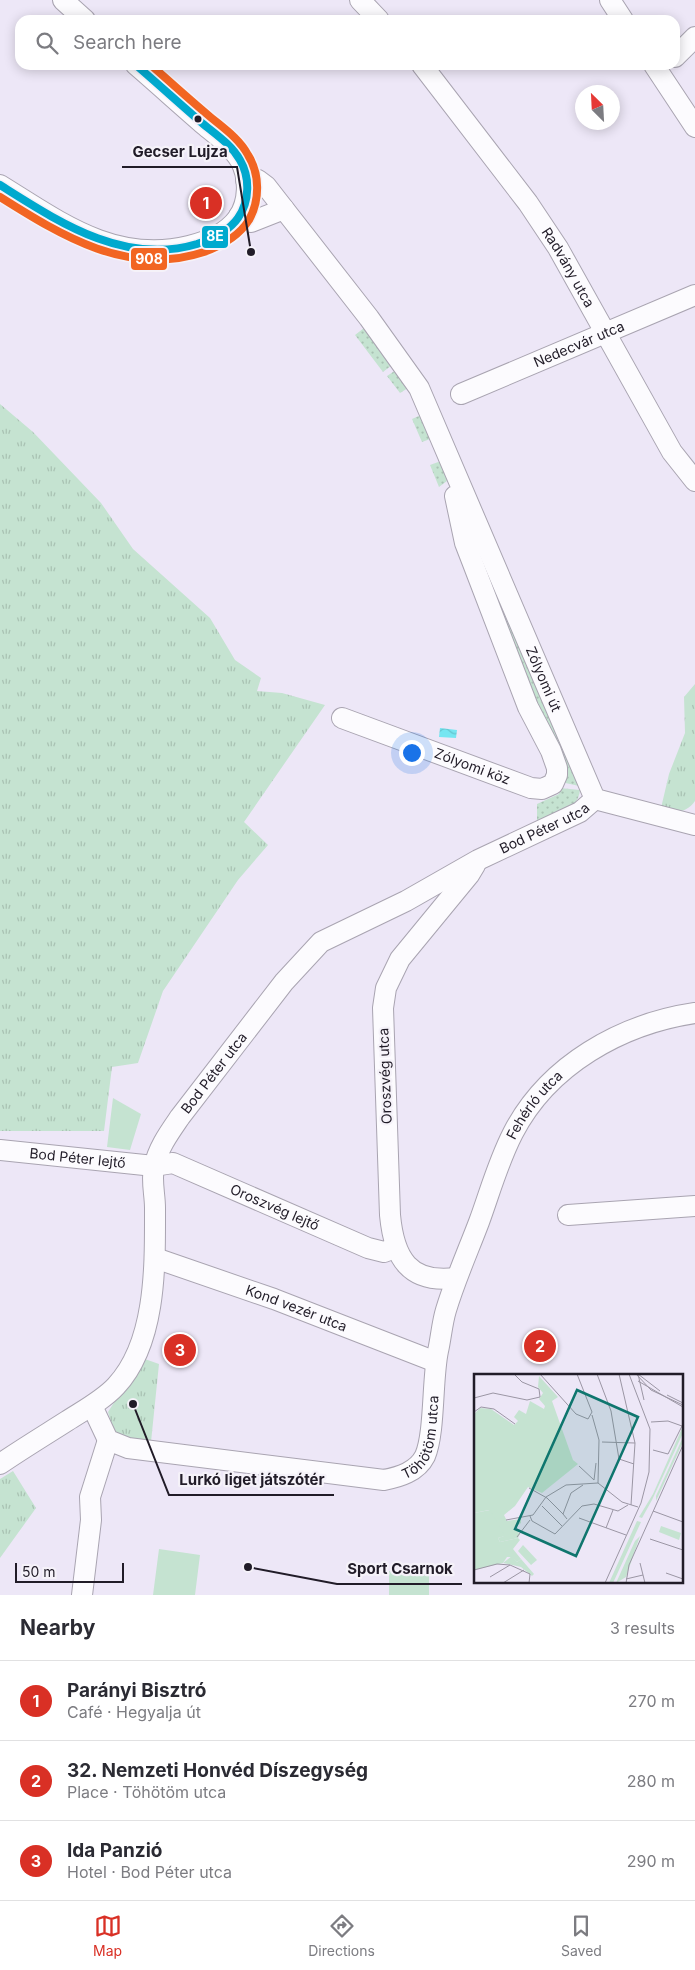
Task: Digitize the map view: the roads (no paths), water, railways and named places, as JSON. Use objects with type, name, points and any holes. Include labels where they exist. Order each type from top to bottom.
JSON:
[{"type":"street","points":[[63,0],[80,15]]},
{"type":"street","points":[[360,0],[375,15]]},
{"type":"street","points":[[610,0],[620,15]]},
{"type":"street","points":[[680,53],[695,37]]},
{"type":"street","points":[[0,185],[82,235],[111,245],[160,250],[196,244],[220,235],[233,225],[246,202],[246,180],[241,161],[226,144],[142,70]]},
{"type":"street","name":"Radvány utca","points":[[426,70],[528,203],[577,280],[672,452],[695,481]]},
{"type":"street","points":[[661,70],[695,127]]},
{"type":"street","name":"Zólyomi út","points":[[246,180],[258,180],[266,186],[413,379],[595,799]]},
{"type":"street","points":[[239,216],[251,222],[284,209]]},
{"type":"street","name":"Nedecvár utca","points":[[461,394],[695,295]]},
{"type":"street","name":"Zólyomi út","points":[[451,465],[465,542],[528,707],[554,761]]},
{"type":"street","name":"Zólyomi köz","points":[[342,718],[538,790],[553,784],[557,775],[554,761]]},
{"type":"street","points":[[595,799],[695,825]]},
{"type":"street","name":"Bod Péter utca","points":[[0,1464],[92,1406],[117,1385],[137,1353],[149,1317],[155,1258],[155,1204],[152,1178],[154,1166],[165,1138],[284,982],[321,942],[406,901],[478,860],[580,812],[595,799]]},
{"type":"street","name":"Oroszvég utca","points":[[456,1278],[427,1278],[410,1268],[396,1248],[390,1215],[383,1008],[386,988],[400,959],[469,875],[478,860]]},
{"type":"street","name":"Fehérló utca","points":[[456,1278],[513,1133],[526,1112],[542,1092],[572,1064],[596,1046],[645,1024],[695,1013]]},
{"type":"street","name":"Bod Péter lejtő","points":[[0,1150],[154,1166]]},
{"type":"street","name":"Oroszvég lejtő","points":[[154,1166],[173,1163],[184,1166],[368,1248],[384,1252],[396,1248]]},
{"type":"street","points":[[568,1215],[695,1206]]},
{"type":"street","name":"Kond vezér utca","points":[[155,1258],[274,1299],[436,1362]]},
{"type":"street","name":"Töhötöm utca","points":[[108,1440],[134,1450],[384,1480],[403,1476],[416,1467],[424,1457],[430,1427],[436,1362],[445,1312],[456,1278]]},
{"type":"street","points":[[82,1595],[91,1520],[90,1496],[108,1440],[92,1406]]},
{"type":"water","points":[[440,728],[457,730],[456,738],[439,737]]},
{"type":"place","name":"Parányi Bisztró","points":[[206,203]]},
{"type":"place","name":"Gecser Lujza","points":[[251,252]]},
{"type":"place","name":"32. Nemzeti Honvéd Díszegység","points":[[540,1346]]},
{"type":"place","name":"Ida Panzió","points":[[180,1350]]},
{"type":"place","name":"Lurkó liget játszótér","points":[[133,1404]]},
{"type":"place","name":"Sport Csarnok","points":[[248,1567]]}]
